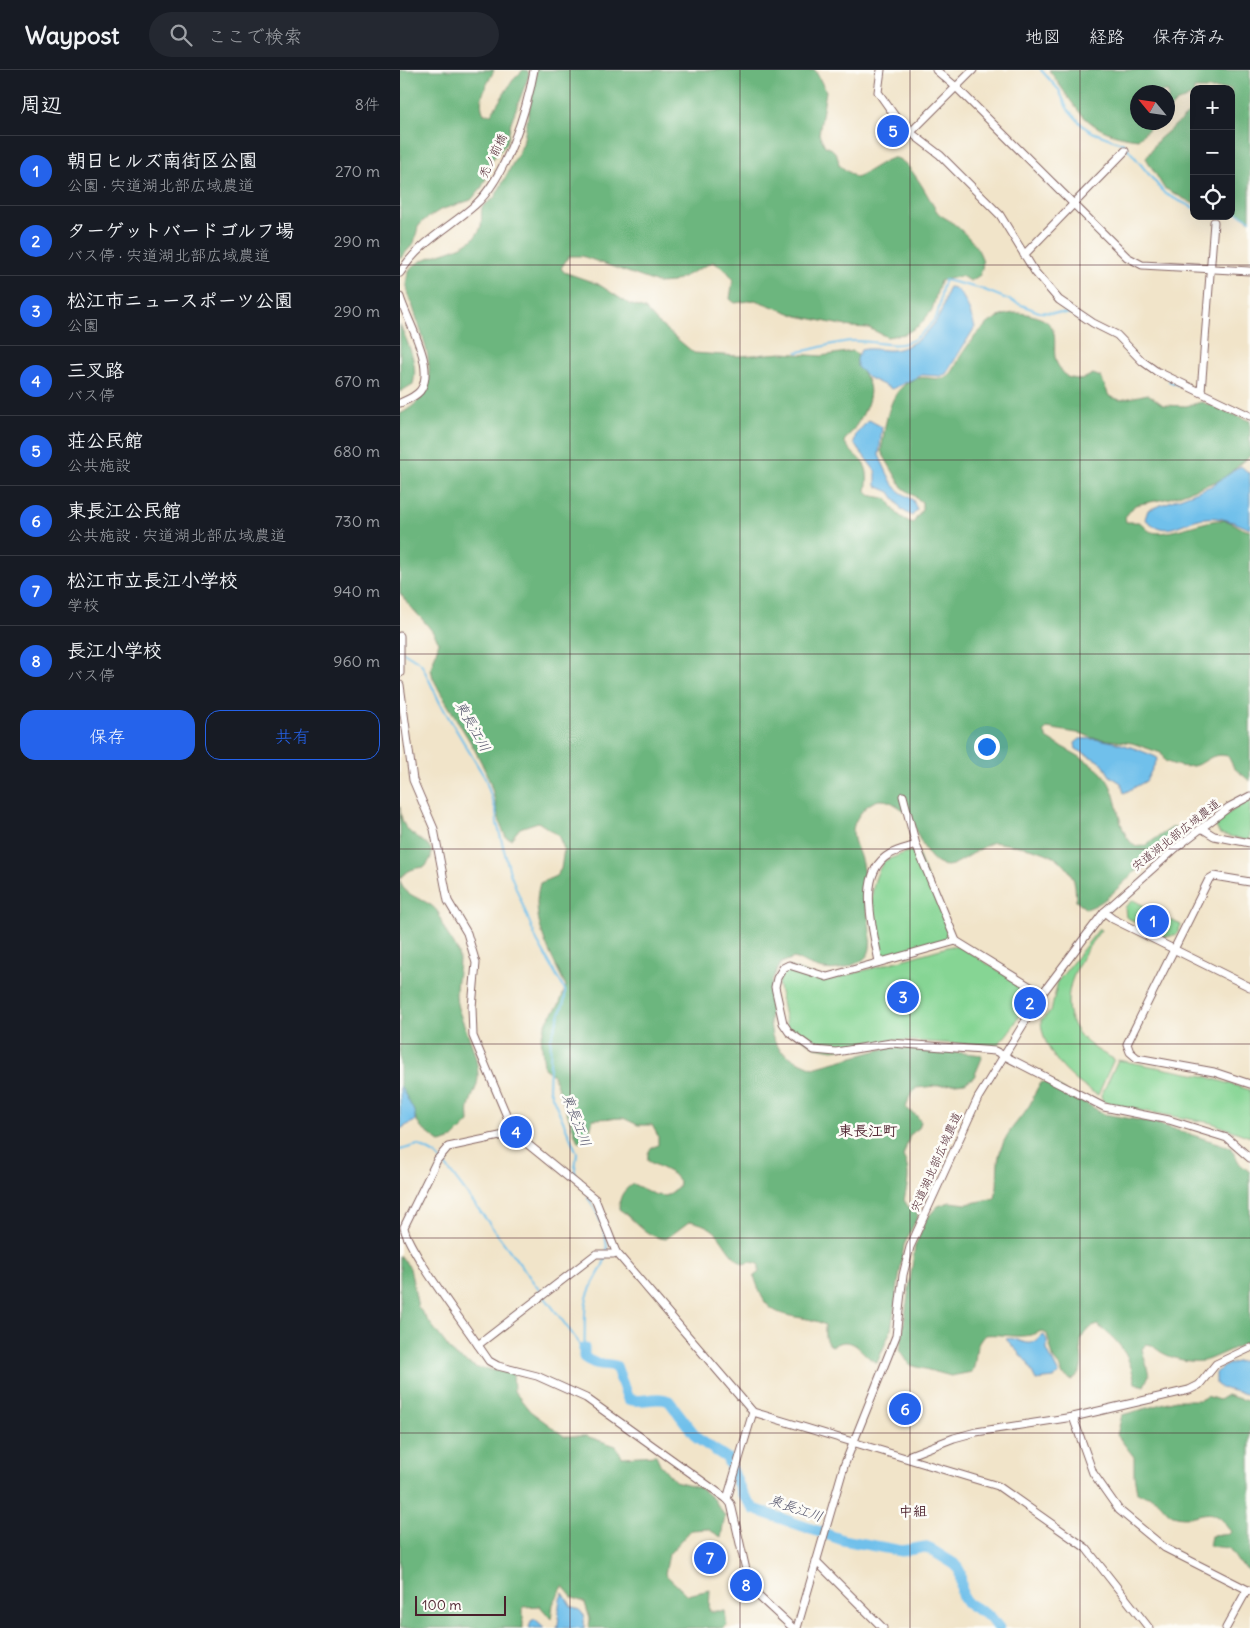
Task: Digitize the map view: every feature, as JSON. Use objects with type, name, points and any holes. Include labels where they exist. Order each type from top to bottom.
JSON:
[{"type":"street","name":"禿ノ前橋","points":[[400,273],[413,254],[428,240],[475,205],[488,192],[513,144],[534,70]]},
{"type":"street","points":[[881,70],[879,83],[880,97],[902,126],[940,155],[1000,216],[1045,286],[1073,311],[1117,335],[1142,361],[1156,372],[1250,416]]},
{"type":"street","points":[[936,70],[956,87],[1135,262],[1142,265],[1250,271]]},
{"type":"street","points":[[911,132],[973,70]]},
{"type":"street","points":[[1024,256],[1125,151]]},
{"type":"street","points":[[1201,392],[1214,222]]},
{"type":"street","points":[[400,297],[419,345],[425,376],[419,392],[400,403]]},
{"type":"street","points":[[400,636],[400,673]]},
{"type":"street","points":[[400,685],[413,780],[434,829],[448,901],[467,934],[476,963],[472,1007],[473,1036],[514,1133],[595,1199],[616,1252],[753,1412],[987,1481],[1008,1492],[1086,1548],[1149,1628]]},
{"type":"street","points":[[903,796],[916,845],[956,941],[1042,994]]},
{"type":"street","name":"宍道湖北部広域農道","points":[[797,1628],[822,1538],[852,1442],[896,1336],[903,1275],[910,1246],[967,1119],[1003,1056],[1042,994],[1104,912],[1144,874],[1201,828],[1250,796]]},
{"type":"street","points":[[1201,828],[1214,836],[1250,843]]},
{"type":"street","points":[[879,962],[868,896],[872,881],[880,863],[889,854],[916,845]]},
{"type":"street","points":[[1250,882],[1214,876],[1209,879],[1128,1041],[1128,1050],[1137,1058],[1214,1072],[1250,1084]]},
{"type":"street","points":[[1104,912],[1113,919],[1250,987]]},
{"type":"street","points":[[956,941],[827,977],[794,964],[783,968],[777,978],[775,987],[783,1023],[789,1032],[814,1050],[825,1053],[891,1043],[995,1051],[1104,1107],[1169,1120],[1227,1138],[1250,1158]]},
{"type":"street","points":[[514,1133],[448,1147],[440,1154],[403,1220],[405,1233],[488,1361],[498,1366],[538,1376],[586,1398],[727,1499],[731,1504],[749,1583],[754,1592],[792,1628]]},
{"type":"street","points":[[478,1345],[596,1254],[613,1254],[616,1252]]},
{"type":"street","points":[[909,1458],[910,1455],[954,1438],[976,1432],[1073,1417],[1190,1390],[1199,1385],[1216,1364],[1250,1348]]},
{"type":"street","points":[[727,1499],[753,1412]]},
{"type":"street","points":[[1073,1417],[1093,1473],[1119,1510],[1165,1548],[1249,1590],[1226,1628]]},
{"type":"street","points":[[816,1561],[883,1628]]},
{"type":"green space","points":[[400,70],[494,70],[482,97],[481,103],[484,114],[491,114],[513,80],[523,70],[528,71],[529,75],[511,122],[507,143],[490,162],[489,172],[482,187],[471,200],[440,210],[423,221],[418,227],[414,243],[400,259]]},
{"type":"green space","points":[[536,70],[815,70],[826,91],[819,134],[825,146],[835,153],[839,165],[856,178],[893,158],[902,161],[919,181],[937,212],[958,227],[973,243],[982,259],[980,275],[971,281],[961,276],[940,281],[932,310],[920,325],[905,334],[887,337],[869,328],[851,327],[798,316],[755,300],[735,303],[730,299],[733,279],[726,270],[713,262],[673,282],[658,283],[582,256],[569,256],[561,268],[564,272],[598,284],[629,304],[645,309],[657,322],[694,353],[738,356],[783,353],[821,356],[853,351],[858,355],[857,364],[867,379],[870,392],[862,415],[844,441],[865,466],[867,472],[866,491],[869,495],[888,499],[898,514],[908,521],[913,523],[922,510],[922,502],[902,487],[881,451],[887,418],[894,397],[908,382],[919,378],[942,379],[950,375],[975,336],[993,320],[1003,315],[1014,313],[1026,314],[1046,321],[1053,330],[1056,360],[1067,377],[1081,380],[1093,374],[1101,377],[1109,396],[1120,400],[1148,394],[1163,405],[1186,406],[1202,402],[1250,421],[1250,456],[1223,479],[1170,498],[1135,505],[1125,517],[1126,522],[1139,522],[1148,530],[1162,533],[1221,520],[1229,521],[1250,531],[1250,781],[1234,768],[1228,756],[1217,755],[1198,765],[1189,767],[1175,765],[1165,761],[1161,753],[1132,743],[1092,738],[1083,734],[1047,728],[1044,732],[1047,738],[1086,760],[1105,777],[1114,794],[1121,824],[1129,841],[1136,847],[1146,845],[1173,827],[1179,830],[1180,835],[1107,898],[1086,909],[1076,901],[1075,883],[1069,870],[1051,855],[1028,848],[993,842],[952,865],[944,866],[936,862],[924,848],[909,813],[889,801],[877,801],[867,806],[859,816],[853,831],[863,872],[870,936],[868,955],[850,966],[834,970],[811,966],[794,958],[781,963],[772,980],[770,1023],[772,1036],[780,1050],[795,1060],[813,1068],[890,1047],[974,1054],[981,1055],[982,1058],[974,1077],[965,1083],[916,1088],[909,1098],[906,1108],[917,1116],[921,1122],[919,1128],[910,1135],[903,1156],[908,1172],[908,1183],[904,1200],[909,1208],[916,1211],[918,1216],[904,1245],[891,1330],[877,1363],[857,1347],[847,1342],[832,1346],[829,1344],[825,1337],[825,1325],[810,1319],[785,1315],[771,1308],[763,1299],[754,1276],[759,1272],[759,1264],[751,1262],[743,1264],[729,1251],[721,1238],[710,1228],[690,1221],[666,1239],[658,1238],[646,1232],[619,1209],[622,1194],[633,1184],[656,1195],[666,1196],[678,1188],[679,1181],[673,1174],[648,1161],[649,1151],[658,1145],[658,1136],[652,1125],[638,1125],[623,1118],[593,1119],[588,1138],[584,1142],[578,1142],[553,1075],[544,1068],[541,1036],[548,1019],[559,1005],[566,986],[543,936],[537,910],[537,896],[540,883],[556,876],[561,869],[564,849],[558,835],[538,822],[520,828],[511,839],[506,837],[490,783],[481,762],[433,678],[431,669],[439,642],[430,628],[400,593],[400,414],[415,404],[424,393],[429,367],[423,338],[408,293],[407,278],[411,269],[419,262],[466,244],[475,236],[481,226],[482,207],[495,197],[523,144]]},
{"type":"green space","points":[[1049,70],[1250,70],[1250,221],[1235,212],[1235,85],[1190,85],[1190,96],[1175,104],[1175,85],[1130,85],[1130,130],[1148,130],[1138,139],[1105,131],[1084,117]]},
{"type":"green space","points":[[1190,112],[1190,202],[1164,188],[1146,158],[1158,140],[1170,130],[1175,130],[1175,125]]},
{"type":"green space","points":[[400,324],[411,353],[414,376],[413,384],[400,392]]},
{"type":"green space","points":[[1250,799],[1250,841],[1220,834],[1215,825],[1217,821]]},
{"type":"green space","points":[[400,807],[402,820],[406,828],[428,845],[432,854],[425,867],[411,870],[400,879]]},
{"type":"green space","points":[[910,851],[918,854],[950,933],[947,940],[887,957],[880,952],[875,928],[872,905],[874,884],[884,861]]},
{"type":"green space","points":[[400,880],[402,887],[412,895],[435,908],[457,950],[459,959],[456,989],[458,1008],[477,1065],[478,1078],[469,1107],[469,1122],[452,1139],[441,1143],[421,1128],[400,1090]]},
{"type":"green space","points":[[1133,900],[1181,925],[1176,935],[1165,937],[1126,917],[1125,907]]},
{"type":"green space","points":[[1099,929],[1101,930],[1078,966],[1071,984],[1068,1001],[1070,1017],[1078,1033],[1092,1047],[1114,1059],[1098,1095],[1068,1074],[1052,1054],[1043,1032],[1041,1020],[1051,1011],[1058,981]]},
{"type":"green space","points":[[951,946],[960,947],[1022,985],[1028,991],[1024,1006],[1016,1021],[1007,1035],[996,1046],[893,1040],[833,1050],[816,1047],[795,1035],[787,1026],[778,982],[783,971],[790,967],[824,979],[834,979]]},
{"type":"green space","points":[[1118,1060],[1204,1076],[1250,1090],[1250,1137],[1212,1123],[1115,1106],[1103,1101],[1101,1096]]},
{"type":"green space","points":[[1042,1082],[1054,1084],[1104,1114],[1155,1123],[1230,1147],[1240,1164],[1250,1172],[1250,1341],[1203,1361],[1182,1360],[1168,1356],[1152,1345],[1146,1344],[1142,1349],[1149,1375],[1144,1386],[1135,1383],[1127,1357],[1118,1343],[1097,1325],[1087,1331],[1082,1337],[1081,1367],[1078,1374],[1071,1380],[1062,1374],[1061,1368],[1054,1360],[1047,1334],[1041,1331],[1028,1336],[985,1335],[978,1345],[972,1372],[951,1376],[910,1365],[900,1351],[915,1246],[926,1219],[938,1206],[950,1202],[967,1204],[995,1198],[1001,1148],[1029,1106]]},
{"type":"green space","points":[[400,1255],[410,1268],[418,1307],[455,1356],[477,1368],[513,1373],[514,1391],[530,1411],[564,1436],[586,1436],[616,1446],[622,1457],[656,1455],[660,1464],[675,1481],[699,1487],[713,1499],[725,1516],[721,1537],[708,1529],[691,1530],[669,1554],[665,1574],[687,1595],[710,1590],[709,1611],[725,1611],[727,1625],[723,1628],[589,1628],[590,1619],[585,1603],[572,1597],[563,1586],[553,1604],[551,1619],[540,1606],[523,1607],[523,1628],[400,1628]]},
{"type":"green space","points":[[1227,1395],[1250,1402],[1250,1571],[1238,1562],[1229,1548],[1209,1546],[1211,1536],[1229,1534],[1231,1532],[1217,1516],[1211,1514],[1190,1517],[1173,1515],[1153,1498],[1137,1492],[1134,1475],[1134,1457],[1117,1435],[1122,1415],[1176,1400],[1200,1400],[1207,1396],[1219,1400]]},
{"type":"water","points":[[949,287],[954,288],[963,297],[975,327],[946,374],[940,376],[922,375],[892,389],[869,378],[857,367],[857,358],[861,350],[900,349],[914,343],[926,333],[941,313]]},
{"type":"water","points":[[869,420],[882,427],[879,455],[892,483],[900,492],[913,500],[917,510],[912,516],[902,510],[890,492],[876,486],[876,472],[854,443],[856,434]]},
{"type":"water","points":[[1241,466],[1250,474],[1250,529],[1217,518],[1205,518],[1167,529],[1153,525],[1145,519],[1148,510],[1211,486]]},
{"type":"water","points":[[1080,739],[1100,740],[1119,744],[1156,757],[1157,760],[1146,781],[1124,793],[1121,783],[1110,776],[1102,763],[1076,749],[1075,743]]},
{"type":"water","points":[[400,1085],[415,1113],[415,1121],[400,1129]]},
{"type":"water","points":[[1042,1335],[1047,1340],[1047,1350],[1059,1374],[1054,1378],[1036,1380],[1027,1362],[1006,1339],[1011,1338],[1032,1343]]},
{"type":"water","points":[[1250,1360],[1250,1395],[1221,1388],[1216,1384],[1216,1373],[1220,1369],[1232,1363]]},
{"type":"water","points":[[563,1593],[571,1606],[578,1609],[582,1614],[584,1628],[557,1628],[560,1601]]},
{"type":"water","points":[[535,1619],[545,1628],[529,1628],[531,1621]]},
{"type":"waterway","points":[[1041,70],[1059,90],[1067,108],[1083,126],[1092,132],[1124,144],[1165,194],[1190,206]]},
{"type":"waterway","points":[[1235,211],[1250,220]]},
{"type":"waterway","points":[[797,352],[847,341],[897,344],[915,339],[924,332],[937,315],[945,280],[982,289],[1039,312],[1074,314]]},
{"type":"waterway","points":[[1169,381],[1178,385]]},
{"type":"waterway","name":"東長江川","points":[[402,651],[421,663],[440,703],[485,778],[496,811],[497,823],[510,873],[537,941],[565,990],[565,999],[551,1038],[549,1089],[577,1153],[574,1177]]},
{"type":"waterway","points":[[400,1150],[418,1145],[435,1154],[443,1162],[583,1348]]},
{"type":"waterway","name":"東長江川","points":[[588,1198],[601,1223],[607,1251]]},
{"type":"waterway","name":"東長江川","points":[[584,1348],[587,1298],[606,1256]]},
{"type":"waterway","name":"東長江川","points":[[584,1348],[584,1357],[588,1360],[616,1366],[628,1399],[638,1401],[664,1399],[669,1401],[698,1439],[727,1458],[742,1493],[754,1509],[843,1540],[902,1551],[925,1547],[930,1549],[956,1565],[960,1572],[962,1595],[967,1603],[990,1617],[999,1628]]},
{"type":"place","name":"荘公民館","points":[[893,131]]},
{"type":"place","name":"朝日ヒルズ南街区公園","points":[[1153,921]]},
{"type":"place","name":"松江市ニュースポーツ公園","points":[[903,997]]},
{"type":"place","name":"ターゲットバードゴルフ場","points":[[1030,1003]]},
{"type":"place","name":"三叉路","points":[[516,1132]]},
{"type":"place","name":"東長江公民館","points":[[905,1409]]},
{"type":"place","name":"松江市立長江小学校","points":[[710,1558]]},
{"type":"place","name":"長江小学校","points":[[746,1585]]},
{"type":"district","name":"東長江町","points":[[868,1131]]},
{"type":"district","name":"中組","points":[[913,1511]]}]
